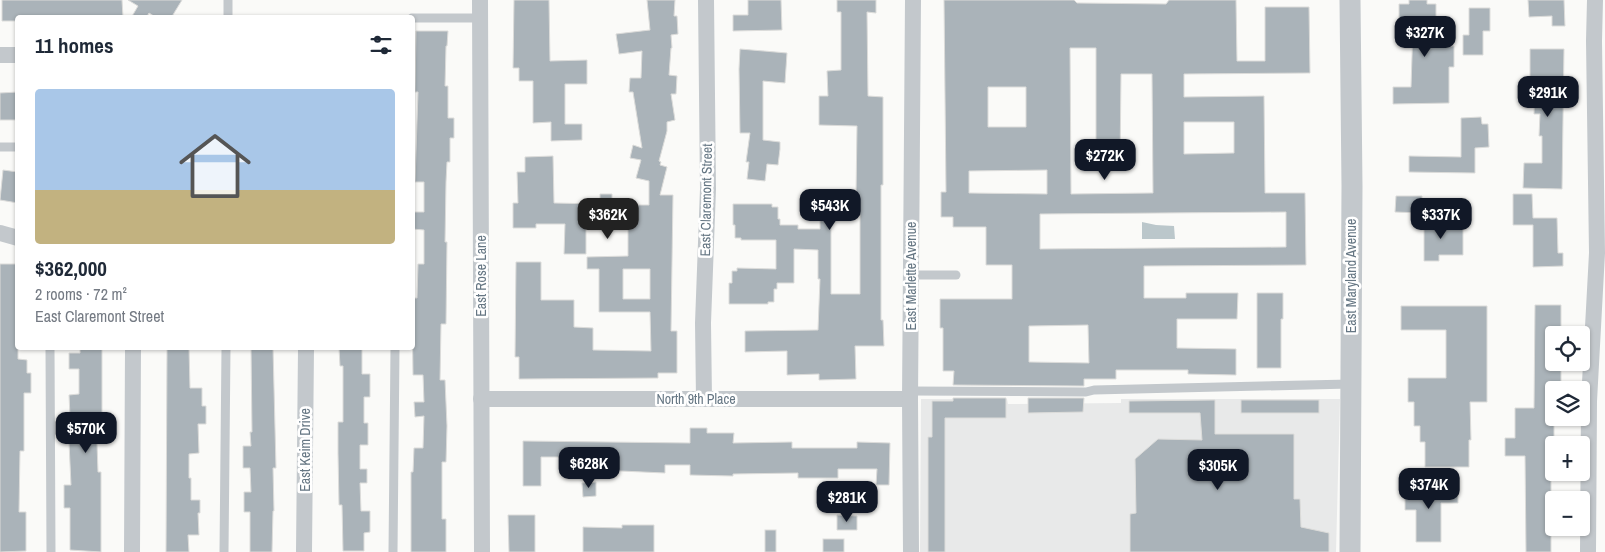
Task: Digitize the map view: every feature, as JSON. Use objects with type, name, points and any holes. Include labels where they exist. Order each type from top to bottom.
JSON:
[{"type":"street","name":"East Rose Lane","points":[[480,0],[482,552]]},
{"type":"street","name":"East Claremont Street","points":[[704,400],[703,322],[708,189],[706,0]]},
{"type":"street","name":"East Marlette Avenue","points":[[911,552],[910,395],[913,0]]},
{"type":"street","name":"East Maryland Avenue","points":[[1350,0],[1352,186],[1350,552]]},
{"type":"street","points":[[1588,552],[1589,401],[1597,253],[1595,0]]},
{"type":"street","points":[[0,55],[15,55]]},
{"type":"street","points":[[0,233],[15,237]]},
{"type":"street","points":[[132,552],[133,350]]},
{"type":"street","name":"East Keim Drive","points":[[304,552],[306,350]]},
{"type":"street","name":"North 9th Place","points":[[482,399],[704,400],[910,395]]},
{"type":"lane","points":[[228,0],[228,15]]},
{"type":"lane","points":[[415,18],[480,18]]},
{"type":"lane","points":[[0,147],[15,147]]},
{"type":"lane","points":[[911,275],[956,275]]},
{"type":"lane","points":[[50,350],[50,552]]},
{"type":"lane","points":[[224,552],[226,350]]},
{"type":"lane","points":[[393,552],[395,350]]},
{"type":"lane","points":[[910,395],[1350,384]]},
{"type":"shaded area","points":[[1142,222],[1174,226],[1175,239],[1142,239]]},
{"type":"shaded area","points":[[921,399],[1007,399],[1008,404],[1121,403],[1121,399],[1340,399],[1336,552],[920,552]]},
{"type":"building","points":[[2,0],[122,0],[123,15],[15,15],[15,21],[2,21]]},
{"type":"building","points":[[128,0],[182,0],[173,15],[152,15],[149,13],[148,15],[133,15],[138,6]]},
{"type":"building","points":[[514,0],[549,0],[550,61],[587,60],[587,84],[565,84],[565,124],[582,124],[582,140],[551,141],[551,122],[533,123],[533,81],[519,81],[519,68],[513,68]]},
{"type":"building","points":[[647,0],[675,0],[674,16],[677,16],[678,34],[671,35],[672,48],[669,75],[677,76],[676,94],[671,94],[675,120],[667,122],[667,131],[659,161],[661,162],[660,165],[667,167],[660,195],[673,195],[671,331],[677,331],[677,373],[658,373],[658,378],[519,379],[519,357],[515,357],[516,262],[541,262],[541,300],[574,300],[574,327],[593,328],[593,350],[651,351],[650,312],[599,312],[599,269],[587,269],[587,257],[628,256],[628,217],[586,218],[586,254],[564,254],[565,224],[536,224],[536,228],[513,228],[513,203],[518,203],[517,172],[525,172],[525,157],[553,156],[554,203],[600,204],[600,194],[612,194],[612,205],[649,205],[649,181],[636,178],[641,160],[630,158],[633,145],[642,148],[633,92],[629,92],[630,78],[641,78],[642,51],[619,54],[616,34],[650,30]],"holes":[[[623,269],[650,269],[650,299],[623,299]]]},
{"type":"building","points":[[748,0],[781,0],[782,30],[733,31],[733,15],[748,15]]},
{"type":"building","points":[[837,0],[876,0],[876,13],[867,12],[868,96],[883,97],[881,320],[883,320],[884,346],[855,346],[856,379],[819,380],[819,374],[787,375],[787,351],[745,352],[745,331],[818,330],[820,279],[818,279],[818,250],[794,249],[794,283],[777,283],[777,289],[774,289],[774,302],[768,302],[768,304],[729,304],[729,283],[732,283],[732,271],[737,271],[737,268],[776,269],[776,240],[741,240],[741,238],[735,238],[733,204],[772,204],[772,207],[778,207],[780,225],[798,225],[798,229],[820,229],[820,195],[856,195],[857,126],[819,125],[819,96],[828,96],[827,71],[841,70],[841,12],[837,12]],"holes":[[[831,215],[860,215],[860,294],[831,294]]]},
{"type":"building","points":[[944,0],[1074,0],[1077,3],[1166,4],[1169,0],[1236,0],[1237,61],[1265,61],[1265,7],[1309,7],[1310,73],[1184,74],[1184,97],[1264,96],[1265,193],[1305,193],[1306,265],[1144,266],[1144,298],[1186,298],[1186,293],[1238,293],[1237,319],[1177,319],[1177,348],[1236,349],[1236,375],[1188,374],[1188,370],[1116,370],[1116,379],[1084,379],[1084,386],[953,385],[954,371],[943,371],[943,328],[940,328],[940,299],[1012,299],[1012,265],[986,265],[986,227],[953,227],[953,217],[941,217],[941,192],[946,192]],"holes":[[[1070,48],[1096,48],[1096,164],[1120,164],[1121,74],[1152,74],[1153,193],[1071,194]],[[988,87],[1026,87],[1026,127],[988,127]],[[1184,122],[1234,122],[1234,153],[1184,154]],[[1047,170],[1047,194],[969,193],[969,171]],[[1286,212],[1286,247],[1040,249],[1040,214]],[[1088,325],[1089,363],[1029,362],[1029,326]]]},
{"type":"building","points":[[1409,0],[1427,0],[1427,4],[1436,4],[1436,46],[1454,46],[1454,67],[1449,67],[1449,103],[1393,104],[1393,87],[1411,87],[1413,26],[1399,26],[1399,4],[1409,4]]},
{"type":"building","points":[[1528,0],[1564,0],[1565,26],[1552,26],[1552,16],[1529,17]]},
{"type":"building","points":[[1469,8],[1490,8],[1490,31],[1483,31],[1483,55],[1463,55],[1463,35],[1469,35]]},
{"type":"building","points":[[416,31],[448,31],[445,86],[448,86],[448,118],[454,118],[454,138],[450,138],[450,162],[447,162],[445,242],[447,242],[446,324],[441,324],[440,380],[445,380],[447,426],[446,462],[442,462],[442,519],[446,519],[446,552],[411,552],[411,472],[413,472],[414,448],[423,448],[424,416],[415,417],[414,402],[424,402],[423,375],[413,375],[418,264],[424,264],[424,230],[415,229],[415,212],[424,212],[424,182],[415,182],[418,92],[415,92]]},
{"type":"building","points":[[740,49],[787,53],[785,83],[763,81],[763,140],[780,142],[778,165],[767,164],[765,181],[747,179],[749,162],[746,162],[750,133],[740,133]]},
{"type":"building","points":[[1530,49],[1564,49],[1562,189],[1523,188],[1524,163],[1542,163],[1542,136],[1539,136],[1540,114],[1534,114],[1535,83],[1530,83]]},
{"type":"building","points":[[15,92],[15,120],[0,120],[0,93]]},
{"type":"building","points":[[1481,117],[1482,124],[1488,124],[1489,147],[1475,148],[1475,173],[1409,172],[1409,156],[1461,157],[1461,118]]},
{"type":"building","points":[[3,170],[15,172],[15,202],[0,200]]},
{"type":"building","points":[[1513,194],[1532,194],[1533,218],[1557,218],[1558,253],[1563,253],[1563,266],[1533,267],[1533,225],[1513,225]]},
{"type":"building","points":[[1396,196],[1422,196],[1422,213],[1395,212]]},
{"type":"building","points":[[1424,213],[1436,213],[1436,228],[1463,228],[1463,255],[1439,255],[1439,261],[1424,261]]},
{"type":"building","points":[[0,264],[15,264],[15,350],[18,350],[18,359],[27,360],[27,373],[31,373],[31,393],[24,393],[24,451],[20,451],[19,512],[26,512],[26,551],[0,552]]},
{"type":"building","points":[[1257,293],[1283,293],[1281,368],[1257,368]]},
{"type":"building","points":[[1535,305],[1561,305],[1561,326],[1545,326],[1545,371],[1561,371],[1561,381],[1545,381],[1545,426],[1554,426],[1554,436],[1545,436],[1545,481],[1551,481],[1551,491],[1545,491],[1545,536],[1551,536],[1551,552],[1526,552],[1525,456],[1505,456],[1505,438],[1515,438],[1515,408],[1534,408]]},
{"type":"building","points":[[1401,306],[1487,306],[1487,402],[1470,402],[1471,440],[1469,440],[1469,467],[1425,467],[1425,442],[1420,442],[1420,426],[1414,426],[1414,402],[1408,402],[1408,378],[1446,378],[1446,330],[1401,330]]},
{"type":"building","points":[[80,350],[102,350],[102,415],[96,415],[98,472],[101,472],[101,552],[70,550],[70,508],[64,508],[64,485],[71,485],[69,442],[77,442],[76,416],[70,416],[69,395],[79,394],[79,369],[69,369],[69,353],[80,353]]},
{"type":"building","points":[[167,350],[189,350],[190,388],[202,388],[202,406],[206,406],[206,424],[198,424],[199,453],[189,454],[191,500],[200,500],[200,513],[198,513],[199,535],[188,535],[189,552],[166,552]]},
{"type":"building","points":[[251,350],[273,350],[276,468],[273,468],[274,511],[272,552],[250,552],[250,512],[244,512],[244,492],[251,492],[250,468],[243,468],[243,446],[251,446],[250,432],[252,432]]},
{"type":"building","points":[[339,350],[362,350],[362,374],[370,374],[370,397],[364,397],[364,423],[368,423],[368,445],[360,445],[360,469],[367,469],[367,483],[360,483],[361,511],[370,511],[370,532],[364,533],[364,551],[343,551],[342,505],[339,505],[338,422],[343,422],[343,366],[340,366]]},
{"type":"building","points":[[953,398],[1006,398],[1006,418],[945,418],[945,552],[928,552],[928,437],[932,437],[932,401],[953,401]]},
{"type":"building","points":[[1028,398],[1084,398],[1083,412],[1028,413]]},
{"type":"building","points":[[1215,400],[1215,434],[1294,434],[1294,499],[1300,499],[1301,527],[1329,533],[1329,552],[1130,552],[1130,514],[1136,513],[1135,459],[1158,439],[1202,440],[1200,413],[1129,413],[1129,401]]},
{"type":"building","points":[[1241,400],[1319,400],[1319,413],[1241,413]]},
{"type":"building","points":[[690,428],[707,428],[707,433],[734,433],[733,443],[792,442],[792,448],[857,448],[857,442],[890,443],[889,485],[876,485],[877,469],[838,469],[838,478],[798,478],[798,473],[733,474],[733,476],[690,475],[690,465],[665,465],[665,473],[599,470],[599,477],[588,477],[588,457],[541,457],[541,486],[523,486],[523,441],[690,443]]},
{"type":"building","points":[[596,482],[596,496],[583,497],[582,483]]},
{"type":"building","points":[[1405,488],[1458,488],[1458,503],[1441,503],[1441,542],[1416,542],[1416,510],[1405,510]]},
{"type":"building","points":[[508,515],[535,515],[535,552],[509,552]]},
{"type":"building","points":[[837,515],[857,516],[857,530],[837,530]]},
{"type":"building","points":[[622,525],[654,525],[654,552],[583,552],[583,527],[622,528]]},
{"type":"building","points":[[765,530],[776,530],[776,552],[765,552]]},
{"type":"building","points":[[823,539],[844,539],[844,552],[823,552]]}]
